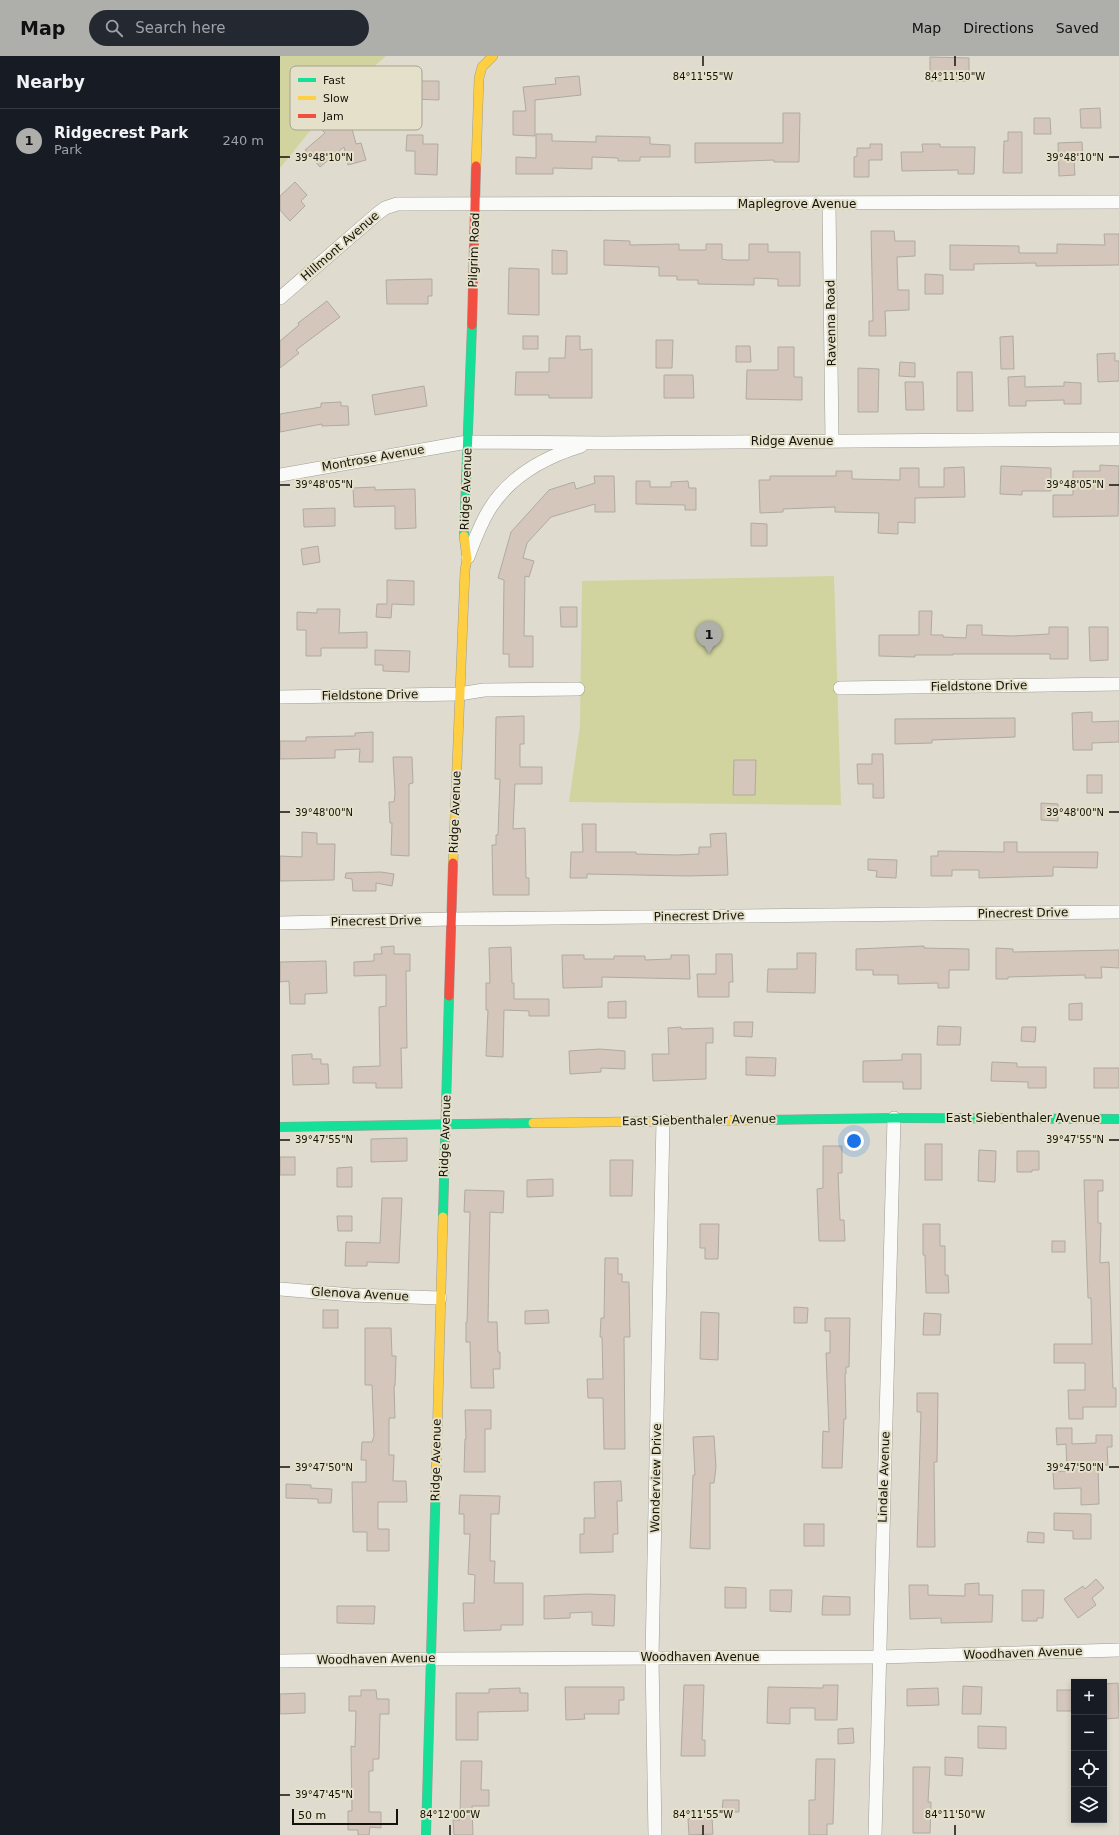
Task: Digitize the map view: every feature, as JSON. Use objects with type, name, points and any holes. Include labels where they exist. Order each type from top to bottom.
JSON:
[{"type":"street","name":"Pilgrim Road","points":[[467,442],[476,205],[477,108],[479,78],[482,67],[490,58]]},
{"type":"street","name":"Maplegrove Avenue","points":[[476,205],[1119,202]]},
{"type":"street","name":"Hillmont Avenue","points":[[280,298],[385,208],[398,204],[476,205]]},
{"type":"street","name":"Ravenna Road","points":[[829,204],[832,441]]},
{"type":"street","name":"Ridge Avenue","points":[[426,1835],[451,919],[465,570],[467,559],[464,536],[467,442],[604,443],[1119,439]]},
{"type":"street","name":"Montrose Avenue","points":[[280,475],[467,442]]},
{"type":"street","points":[[467,559],[480,526],[490,508],[503,491],[520,476],[560,453],[588,444],[604,443]]},
{"type":"street","name":"Fieldstone Drive","points":[[840,688],[1119,684]]},
{"type":"street","name":"Fieldstone Drive","points":[[280,697],[460,694],[484,690],[578,689]]},
{"type":"street","name":"Pinecrest Drive","points":[[280,923],[451,919],[1119,912]]},
{"type":"street","name":"East Siebenthaler Avenue","points":[[280,1127],[894,1118],[1119,1118]]},
{"type":"street","name":"Lindale Avenue","points":[[875,1835],[894,1118]]},
{"type":"street","name":"Wonderview Drive","points":[[655,1835],[652,1657],[663,1121]]},
{"type":"street","name":"Glenova Avenue","points":[[280,1289],[352,1295],[440,1298]]},
{"type":"street","name":"Woodhaven Avenue","points":[[280,1661],[431,1658],[880,1657],[1119,1650]]},
{"type":"green space","points":[[280,56],[386,56],[374,66],[290,66],[290,130],[311,130],[280,168]]},
{"type":"green space","points":[[834,576],[841,805],[569,802],[580,726],[582,581]]},
{"type":"building","points":[[930,57],[969,58],[969,81],[930,81]]},
{"type":"building","points":[[579,76],[581,95],[535,100],[535,136],[513,135],[513,111],[526,111],[523,87],[556,84],[555,78]]},
{"type":"building","points":[[422,81],[439,81],[439,100],[422,99]]},
{"type":"building","points":[[1100,108],[1101,128],[1081,128],[1080,109]]},
{"type":"building","points":[[783,113],[800,113],[799,162],[774,162],[774,160],[695,163],[695,143],[783,143]]},
{"type":"building","points":[[1034,118],[1050,118],[1051,134],[1034,134]]},
{"type":"building","points":[[322,130],[352,130],[356,144],[361,143],[366,160],[348,165],[344,147],[320,167],[305,150],[325,133]]},
{"type":"building","points":[[1008,132],[1022,132],[1022,173],[1003,173],[1004,141],[1008,141]]},
{"type":"building","points":[[536,134],[552,134],[552,141],[596,142],[596,136],[650,137],[650,144],[670,145],[670,157],[640,157],[640,161],[618,161],[618,158],[592,157],[592,169],[553,168],[553,174],[516,174],[516,157],[536,158]]},
{"type":"building","points":[[407,135],[423,135],[423,144],[438,144],[437,175],[415,174],[415,151],[406,151]]},
{"type":"building","points":[[1082,142],[1083,160],[1074,160],[1075,175],[1059,176],[1058,143]]},
{"type":"building","points":[[870,144],[882,144],[882,160],[869,160],[869,177],[854,177],[854,157],[857,156],[857,148],[870,148]]},
{"type":"building","points":[[922,144],[940,144],[940,147],[975,147],[974,174],[958,174],[958,170],[902,171],[901,152],[923,152]]},
{"type":"building","points":[[295,182],[307,195],[301,201],[305,206],[290,221],[280,210],[280,196]]},
{"type":"building","points":[[871,231],[894,231],[895,241],[915,241],[915,256],[897,257],[898,290],[909,290],[909,310],[885,311],[886,336],[869,336],[869,321],[873,321]]},
{"type":"building","points":[[1104,234],[1119,234],[1119,265],[1036,266],[1036,263],[974,264],[974,270],[950,270],[950,245],[1019,246],[1019,253],[1057,253],[1057,244],[1105,245]]},
{"type":"building","points":[[604,240],[630,241],[630,245],[679,244],[679,250],[706,250],[706,244],[722,244],[722,259],[727,260],[749,260],[749,244],[768,244],[768,252],[800,252],[800,286],[778,286],[778,279],[754,278],[754,285],[698,284],[698,280],[677,280],[677,276],[659,276],[659,267],[604,265]]},
{"type":"building","points":[[552,250],[567,251],[567,274],[552,274]]},
{"type":"building","points":[[509,268],[539,269],[539,315],[508,314]]},
{"type":"building","points":[[925,274],[943,275],[943,294],[925,294]]},
{"type":"building","points":[[432,279],[432,296],[428,296],[428,304],[387,304],[386,280]]},
{"type":"building","points":[[327,301],[340,317],[296,350],[299,353],[280,368],[280,341],[299,325],[298,323]]},
{"type":"building","points":[[523,336],[538,336],[538,349],[523,349]]},
{"type":"building","points":[[566,336],[580,336],[580,350],[592,349],[592,398],[549,398],[549,395],[515,395],[516,372],[549,372],[549,358],[565,358]]},
{"type":"building","points":[[1013,336],[1014,369],[1001,369],[1000,337]]},
{"type":"building","points":[[656,340],[673,340],[672,368],[656,368]]},
{"type":"building","points":[[736,346],[750,346],[751,362],[736,362]]},
{"type":"building","points":[[778,347],[794,347],[794,377],[802,377],[802,400],[746,399],[747,370],[778,370]]},
{"type":"building","points":[[1115,353],[1115,361],[1119,361],[1119,381],[1098,382],[1097,354]]},
{"type":"building","points":[[900,362],[915,363],[915,377],[899,376]]},
{"type":"building","points":[[858,368],[879,369],[878,412],[858,412]]},
{"type":"building","points":[[957,372],[972,372],[973,411],[957,411]]},
{"type":"building","points":[[664,375],[693,375],[694,398],[664,398]]},
{"type":"building","points":[[1025,376],[1025,387],[1064,386],[1064,382],[1081,383],[1081,404],[1064,404],[1064,400],[1026,401],[1026,406],[1009,406],[1008,377]]},
{"type":"building","points":[[905,382],[923,382],[924,410],[906,410]]},
{"type":"building","points":[[424,386],[427,406],[375,415],[372,395]]},
{"type":"building","points":[[341,402],[341,406],[348,406],[349,425],[322,426],[322,424],[280,432],[280,414],[321,407],[321,403]]},
{"type":"building","points":[[1100,465],[1119,466],[1118,516],[1053,517],[1053,495],[1073,495],[1073,471],[1100,471]]},
{"type":"building","points":[[1001,466],[1051,468],[1051,491],[1022,491],[1022,495],[1000,494]]},
{"type":"building","points":[[964,467],[965,497],[915,498],[915,523],[898,522],[898,534],[878,533],[879,513],[835,512],[835,507],[783,509],[783,512],[760,513],[759,480],[770,480],[770,476],[836,476],[836,471],[852,471],[852,479],[900,480],[900,468],[919,468],[919,487],[944,487],[944,468]]},
{"type":"building","points":[[594,476],[614,476],[615,512],[595,512],[595,504],[551,517],[527,543],[523,558],[534,561],[529,577],[525,576],[524,636],[533,636],[533,667],[509,667],[509,654],[503,654],[504,580],[498,578],[511,532],[549,490],[574,482],[576,489],[595,483]]},
{"type":"building","points":[[636,481],[650,481],[650,487],[671,487],[671,482],[688,481],[689,488],[696,488],[696,510],[685,510],[685,505],[636,504]]},
{"type":"building","points":[[375,487],[375,490],[415,489],[416,528],[395,529],[395,506],[354,507],[353,488]]},
{"type":"building","points":[[335,508],[335,526],[304,527],[303,509]]},
{"type":"building","points":[[751,523],[767,524],[767,546],[751,546]]},
{"type":"building","points":[[318,546],[320,562],[303,565],[301,549]]},
{"type":"building","points":[[387,580],[414,581],[414,605],[392,604],[391,618],[376,617],[377,604],[387,604]]},
{"type":"building","points":[[560,607],[577,607],[577,627],[561,627]]},
{"type":"building","points":[[317,609],[340,609],[339,633],[367,632],[367,648],[321,648],[321,656],[306,656],[306,630],[297,630],[297,612],[317,613]]},
{"type":"building","points":[[919,611],[932,611],[931,635],[943,635],[943,637],[966,638],[967,625],[982,625],[982,635],[1012,636],[1049,634],[1049,627],[1068,627],[1068,659],[1050,659],[1050,654],[953,654],[915,655],[915,657],[879,656],[879,635],[919,635]]},
{"type":"building","points":[[1089,627],[1108,627],[1108,660],[1090,661]]},
{"type":"building","points":[[375,650],[410,651],[409,672],[383,671],[383,665],[375,665]]},
{"type":"building","points":[[1092,712],[1092,722],[1119,721],[1119,742],[1092,743],[1092,750],[1073,750],[1072,713]]},
{"type":"building","points":[[524,716],[524,744],[520,744],[520,767],[542,767],[542,784],[515,784],[513,829],[525,828],[526,878],[529,878],[529,895],[493,895],[492,845],[496,845],[496,835],[498,835],[500,779],[495,779],[496,717]]},
{"type":"building","points":[[1015,718],[1015,737],[932,740],[932,743],[895,744],[895,719]]},
{"type":"building","points":[[373,732],[373,762],[359,762],[360,749],[335,750],[335,758],[280,759],[280,741],[306,741],[306,737],[355,736],[355,733]]},
{"type":"building","points":[[872,754],[883,754],[884,798],[873,798],[873,784],[858,784],[857,764],[872,764]]},
{"type":"building","points":[[393,757],[412,757],[413,783],[409,784],[409,856],[391,855],[392,823],[390,823],[389,802],[394,802],[395,794]]},
{"type":"building","points":[[734,760],[756,760],[755,795],[733,795]]},
{"type":"building","points":[[1087,775],[1102,775],[1102,793],[1087,793]]},
{"type":"building","points":[[1041,803],[1058,804],[1058,821],[1041,820]]},
{"type":"building","points":[[582,824],[596,824],[596,852],[636,852],[636,854],[676,855],[699,854],[699,847],[711,847],[710,834],[726,833],[728,875],[688,876],[587,874],[587,878],[570,878],[571,852],[583,852]]},
{"type":"building","points":[[302,832],[317,833],[317,844],[335,844],[334,880],[280,881],[280,856],[302,857]]},
{"type":"building","points":[[1004,842],[1017,842],[1017,852],[1098,852],[1097,868],[1053,867],[1053,876],[979,878],[979,870],[952,870],[952,876],[931,876],[931,856],[938,856],[938,851],[1004,852]]},
{"type":"building","points":[[868,859],[897,860],[896,878],[876,877],[877,871],[868,870]]},
{"type":"building","points":[[381,872],[394,874],[392,886],[376,883],[376,891],[353,891],[352,879],[345,878],[346,873]]},
{"type":"building","points":[[394,946],[394,954],[410,954],[410,971],[406,971],[407,1048],[401,1048],[402,1088],[376,1088],[376,1083],[353,1083],[353,1067],[380,1066],[379,1007],[386,1006],[386,975],[354,976],[354,962],[374,961],[374,954],[382,954],[381,947]]},
{"type":"building","points":[[924,946],[924,948],[969,949],[969,970],[949,970],[949,988],[938,988],[938,983],[898,984],[898,975],[873,975],[873,970],[856,970],[856,949]]},
{"type":"building","points":[[511,947],[514,999],[549,999],[549,1016],[529,1016],[529,1011],[504,1010],[503,1057],[486,1056],[488,1010],[486,1010],[486,983],[490,983],[489,948]]},
{"type":"building","points":[[996,948],[1013,949],[1013,952],[1119,950],[1119,968],[1101,967],[1102,978],[1085,978],[1085,975],[1008,977],[1008,979],[996,979]]},
{"type":"building","points":[[797,953],[816,953],[815,993],[767,992],[768,969],[797,969]]},
{"type":"building","points":[[716,954],[732,954],[733,982],[729,982],[729,997],[698,997],[697,974],[716,974]]},
{"type":"building","points":[[562,955],[584,955],[584,959],[614,959],[614,956],[645,956],[645,960],[671,959],[671,955],[689,955],[690,979],[602,977],[602,987],[563,988]]},
{"type":"building","points":[[326,961],[327,993],[305,994],[305,1004],[290,1004],[289,981],[280,982],[280,962]]},
{"type":"building","points":[[626,1001],[626,1018],[608,1018],[608,1002]]},
{"type":"building","points":[[1082,1003],[1082,1020],[1069,1020],[1069,1004]]},
{"type":"building","points":[[734,1022],[753,1022],[752,1037],[734,1036]]},
{"type":"building","points":[[938,1026],[961,1027],[960,1045],[937,1045]]},
{"type":"building","points":[[681,1027],[681,1029],[713,1028],[713,1043],[706,1043],[706,1079],[653,1081],[652,1054],[669,1054],[668,1028]]},
{"type":"building","points":[[1022,1027],[1036,1027],[1035,1042],[1021,1041]]},
{"type":"building","points":[[600,1049],[625,1051],[625,1069],[601,1068],[601,1072],[570,1074],[569,1051]]},
{"type":"building","points":[[312,1054],[312,1059],[321,1059],[321,1064],[328,1064],[329,1084],[293,1085],[292,1055]]},
{"type":"building","points":[[902,1054],[921,1054],[921,1089],[903,1089],[903,1082],[863,1082],[863,1061],[902,1060]]},
{"type":"building","points":[[746,1057],[776,1058],[775,1076],[746,1075]]},
{"type":"building","points":[[992,1062],[1017,1063],[1017,1067],[1046,1067],[1046,1088],[1028,1088],[1028,1082],[991,1081]]},
{"type":"building","points":[[1094,1068],[1119,1068],[1119,1088],[1094,1088]]},
{"type":"building","points":[[407,1138],[407,1161],[371,1162],[371,1139]]},
{"type":"building","points":[[925,1144],[942,1144],[942,1180],[925,1180]]},
{"type":"building","points":[[823,1146],[842,1146],[842,1173],[838,1173],[840,1220],[844,1220],[845,1241],[819,1241],[817,1189],[823,1188]]},
{"type":"building","points":[[979,1150],[996,1151],[995,1182],[978,1181]]},
{"type":"building","points":[[1017,1151],[1039,1151],[1039,1170],[1032,1170],[1032,1172],[1017,1172]]},
{"type":"building","points":[[280,1157],[295,1157],[295,1175],[280,1175]]},
{"type":"building","points":[[610,1160],[633,1160],[632,1196],[610,1196]]},
{"type":"building","points":[[352,1167],[352,1187],[337,1187],[337,1168]]},
{"type":"building","points":[[553,1179],[553,1196],[527,1197],[527,1180]]},
{"type":"building","points":[[1084,1180],[1103,1180],[1103,1191],[1098,1191],[1098,1223],[1101,1223],[1100,1263],[1109,1262],[1113,1388],[1116,1388],[1116,1407],[1083,1407],[1083,1419],[1069,1419],[1068,1390],[1085,1390],[1085,1363],[1054,1363],[1054,1344],[1092,1344],[1091,1298],[1088,1298]]},
{"type":"building","points":[[465,1190],[504,1191],[503,1213],[490,1212],[488,1322],[497,1322],[498,1352],[500,1352],[500,1369],[493,1369],[494,1388],[471,1388],[470,1342],[466,1342],[470,1212],[464,1212]]},
{"type":"building","points":[[382,1198],[402,1198],[399,1263],[367,1262],[367,1266],[345,1266],[346,1242],[380,1243]]},
{"type":"building","points":[[337,1216],[352,1216],[352,1231],[338,1231]]},
{"type":"building","points":[[700,1224],[719,1224],[718,1259],[705,1259],[705,1248],[700,1248]]},
{"type":"building","points":[[923,1224],[940,1224],[940,1246],[945,1246],[945,1275],[948,1275],[949,1293],[926,1293],[925,1255],[923,1255]]},
{"type":"building","points":[[1052,1241],[1065,1241],[1065,1252],[1052,1252]]},
{"type":"building","points":[[605,1258],[618,1258],[618,1274],[622,1274],[622,1282],[629,1282],[630,1337],[624,1337],[625,1449],[604,1449],[603,1398],[588,1398],[587,1379],[603,1379],[602,1337],[600,1337],[601,1318],[604,1318]]},
{"type":"building","points":[[794,1307],[808,1308],[807,1323],[794,1323]]},
{"type":"building","points":[[323,1310],[338,1310],[338,1328],[323,1328]]},
{"type":"building","points":[[548,1310],[549,1323],[525,1324],[525,1311]]},
{"type":"building","points":[[701,1312],[719,1313],[718,1360],[700,1359]]},
{"type":"building","points":[[924,1313],[941,1314],[940,1335],[923,1335]]},
{"type":"building","points":[[825,1318],[850,1318],[849,1367],[846,1367],[845,1374],[846,1419],[844,1419],[842,1468],[822,1468],[823,1431],[829,1432],[826,1353],[830,1353],[830,1331],[825,1331]]},
{"type":"building","points":[[365,1328],[391,1328],[392,1356],[396,1356],[394,1386],[395,1418],[389,1418],[389,1455],[394,1455],[393,1481],[406,1481],[407,1502],[378,1502],[378,1529],[389,1529],[389,1551],[367,1551],[367,1532],[353,1532],[352,1482],[366,1482],[366,1460],[361,1460],[362,1442],[372,1442],[374,1436],[372,1385],[365,1385]]},
{"type":"building","points":[[917,1393],[938,1393],[937,1462],[934,1462],[935,1547],[917,1547],[921,1412],[917,1412]]},
{"type":"building","points":[[465,1410],[491,1410],[491,1429],[485,1429],[485,1472],[464,1472],[466,1439]]},
{"type":"building","points":[[1056,1428],[1072,1428],[1072,1444],[1096,1443],[1096,1435],[1112,1435],[1112,1447],[1107,1447],[1108,1465],[1098,1465],[1099,1504],[1081,1505],[1081,1488],[1054,1489],[1053,1472],[1067,1471],[1066,1444],[1057,1445]]},
{"type":"building","points":[[714,1436],[716,1467],[714,1483],[710,1483],[710,1549],[690,1548],[693,1475],[695,1475],[693,1437]]},
{"type":"building","points":[[621,1481],[622,1501],[617,1501],[618,1534],[613,1534],[613,1552],[580,1553],[580,1534],[584,1534],[584,1518],[595,1518],[594,1482]]},
{"type":"building","points":[[286,1484],[311,1485],[311,1488],[332,1489],[331,1503],[318,1503],[318,1499],[286,1498]]},
{"type":"building","points":[[460,1495],[500,1496],[499,1514],[491,1514],[490,1561],[495,1561],[494,1583],[523,1583],[523,1625],[501,1625],[501,1630],[464,1631],[463,1603],[474,1603],[475,1575],[468,1574],[470,1534],[464,1534],[464,1514],[459,1514]]},
{"type":"building","points":[[1054,1513],[1091,1514],[1091,1539],[1073,1539],[1073,1531],[1054,1530]]},
{"type":"building","points":[[804,1524],[824,1524],[824,1546],[804,1546]]},
{"type":"building","points":[[1028,1532],[1044,1533],[1044,1543],[1027,1542]]},
{"type":"building","points":[[1096,1579],[1104,1588],[1092,1598],[1096,1605],[1078,1618],[1064,1599],[1083,1586],[1085,1589]]},
{"type":"building","points":[[979,1583],[979,1595],[993,1595],[992,1622],[941,1623],[941,1618],[910,1619],[909,1585],[928,1585],[928,1595],[965,1596],[965,1584]]},
{"type":"building","points":[[725,1587],[746,1588],[746,1608],[725,1608]]},
{"type":"building","points":[[770,1590],[792,1590],[791,1612],[770,1611]]},
{"type":"building","points":[[1022,1590],[1044,1590],[1043,1618],[1037,1618],[1037,1621],[1022,1621]]},
{"type":"building","points":[[587,1594],[615,1595],[614,1626],[592,1625],[592,1612],[570,1613],[570,1618],[544,1619],[544,1596]]},
{"type":"building","points":[[823,1596],[850,1597],[850,1615],[822,1615]]},
{"type":"building","points":[[337,1606],[375,1606],[374,1624],[337,1623]]},
{"type":"building","points":[[1118,1683],[1119,1718],[1107,1719],[1107,1684]]},
{"type":"building","points":[[684,1685],[704,1685],[702,1740],[705,1740],[705,1756],[681,1756]]},
{"type":"building","points":[[823,1685],[838,1685],[837,1720],[815,1720],[815,1708],[790,1708],[790,1724],[767,1723],[768,1687],[823,1688]]},
{"type":"building","points":[[963,1686],[982,1687],[981,1714],[962,1714]]},
{"type":"building","points":[[565,1687],[624,1687],[624,1700],[619,1700],[619,1714],[584,1714],[585,1719],[566,1720]]},
{"type":"building","points":[[520,1688],[520,1693],[528,1693],[528,1711],[478,1712],[478,1740],[456,1740],[456,1693],[489,1693],[489,1689]]},
{"type":"building","points":[[938,1688],[939,1705],[907,1706],[907,1689]]},
{"type":"building","points":[[361,1690],[376,1690],[377,1699],[389,1699],[389,1714],[380,1714],[379,1759],[373,1759],[373,1771],[369,1771],[369,1812],[381,1812],[381,1828],[370,1827],[369,1835],[358,1835],[358,1830],[348,1830],[348,1811],[352,1811],[351,1746],[355,1747],[356,1711],[349,1711],[349,1696],[361,1696]]},
{"type":"building","points":[[1057,1690],[1071,1690],[1071,1711],[1057,1711]]},
{"type":"building","points":[[305,1693],[305,1713],[280,1714],[280,1694]]},
{"type":"building","points":[[978,1726],[1006,1727],[1006,1749],[978,1748]]},
{"type":"building","points":[[853,1728],[854,1743],[838,1744],[838,1729]]},
{"type":"building","points":[[945,1757],[963,1758],[962,1776],[945,1775]]},
{"type":"building","points":[[816,1759],[835,1759],[833,1824],[827,1824],[827,1835],[809,1835],[809,1800],[815,1800]]},
{"type":"building","points":[[461,1761],[482,1761],[481,1790],[489,1790],[489,1806],[472,1806],[473,1835],[454,1835],[453,1820],[460,1820]]},
{"type":"building","points":[[913,1767],[930,1767],[928,1802],[931,1802],[930,1833],[913,1833]]},
{"type":"building","points":[[723,1800],[739,1800],[739,1812],[722,1812]]},
{"type":"building","points":[[712,1818],[713,1834],[689,1835],[688,1819]]},
{"type":"traffic: fast","points":[[464,536],[472,325]]},
{"type":"traffic: fast","points":[[443,1217],[449,996]]},
{"type":"traffic: fast","points":[[757,1120],[894,1118],[1119,1119]]},
{"type":"traffic: fast","points":[[280,1127],[533,1123]]},
{"type":"traffic: fast","points":[[426,1835],[436,1477]]},
{"type":"traffic: slow","points":[[476,166],[479,78],[482,67],[493,56]]},
{"type":"traffic: slow","points":[[453,863],[465,570],[467,559],[464,536]]},
{"type":"traffic: slow","points":[[533,1123],[757,1120]]},
{"type":"traffic: slow","points":[[436,1477],[443,1217]]},
{"type":"traffic: jam","points":[[472,325],[476,166]]},
{"type":"traffic: jam","points":[[449,996],[453,863]]},
{"type":"place","name":"Ridgecrest Park","points":[[709,654]]}]
